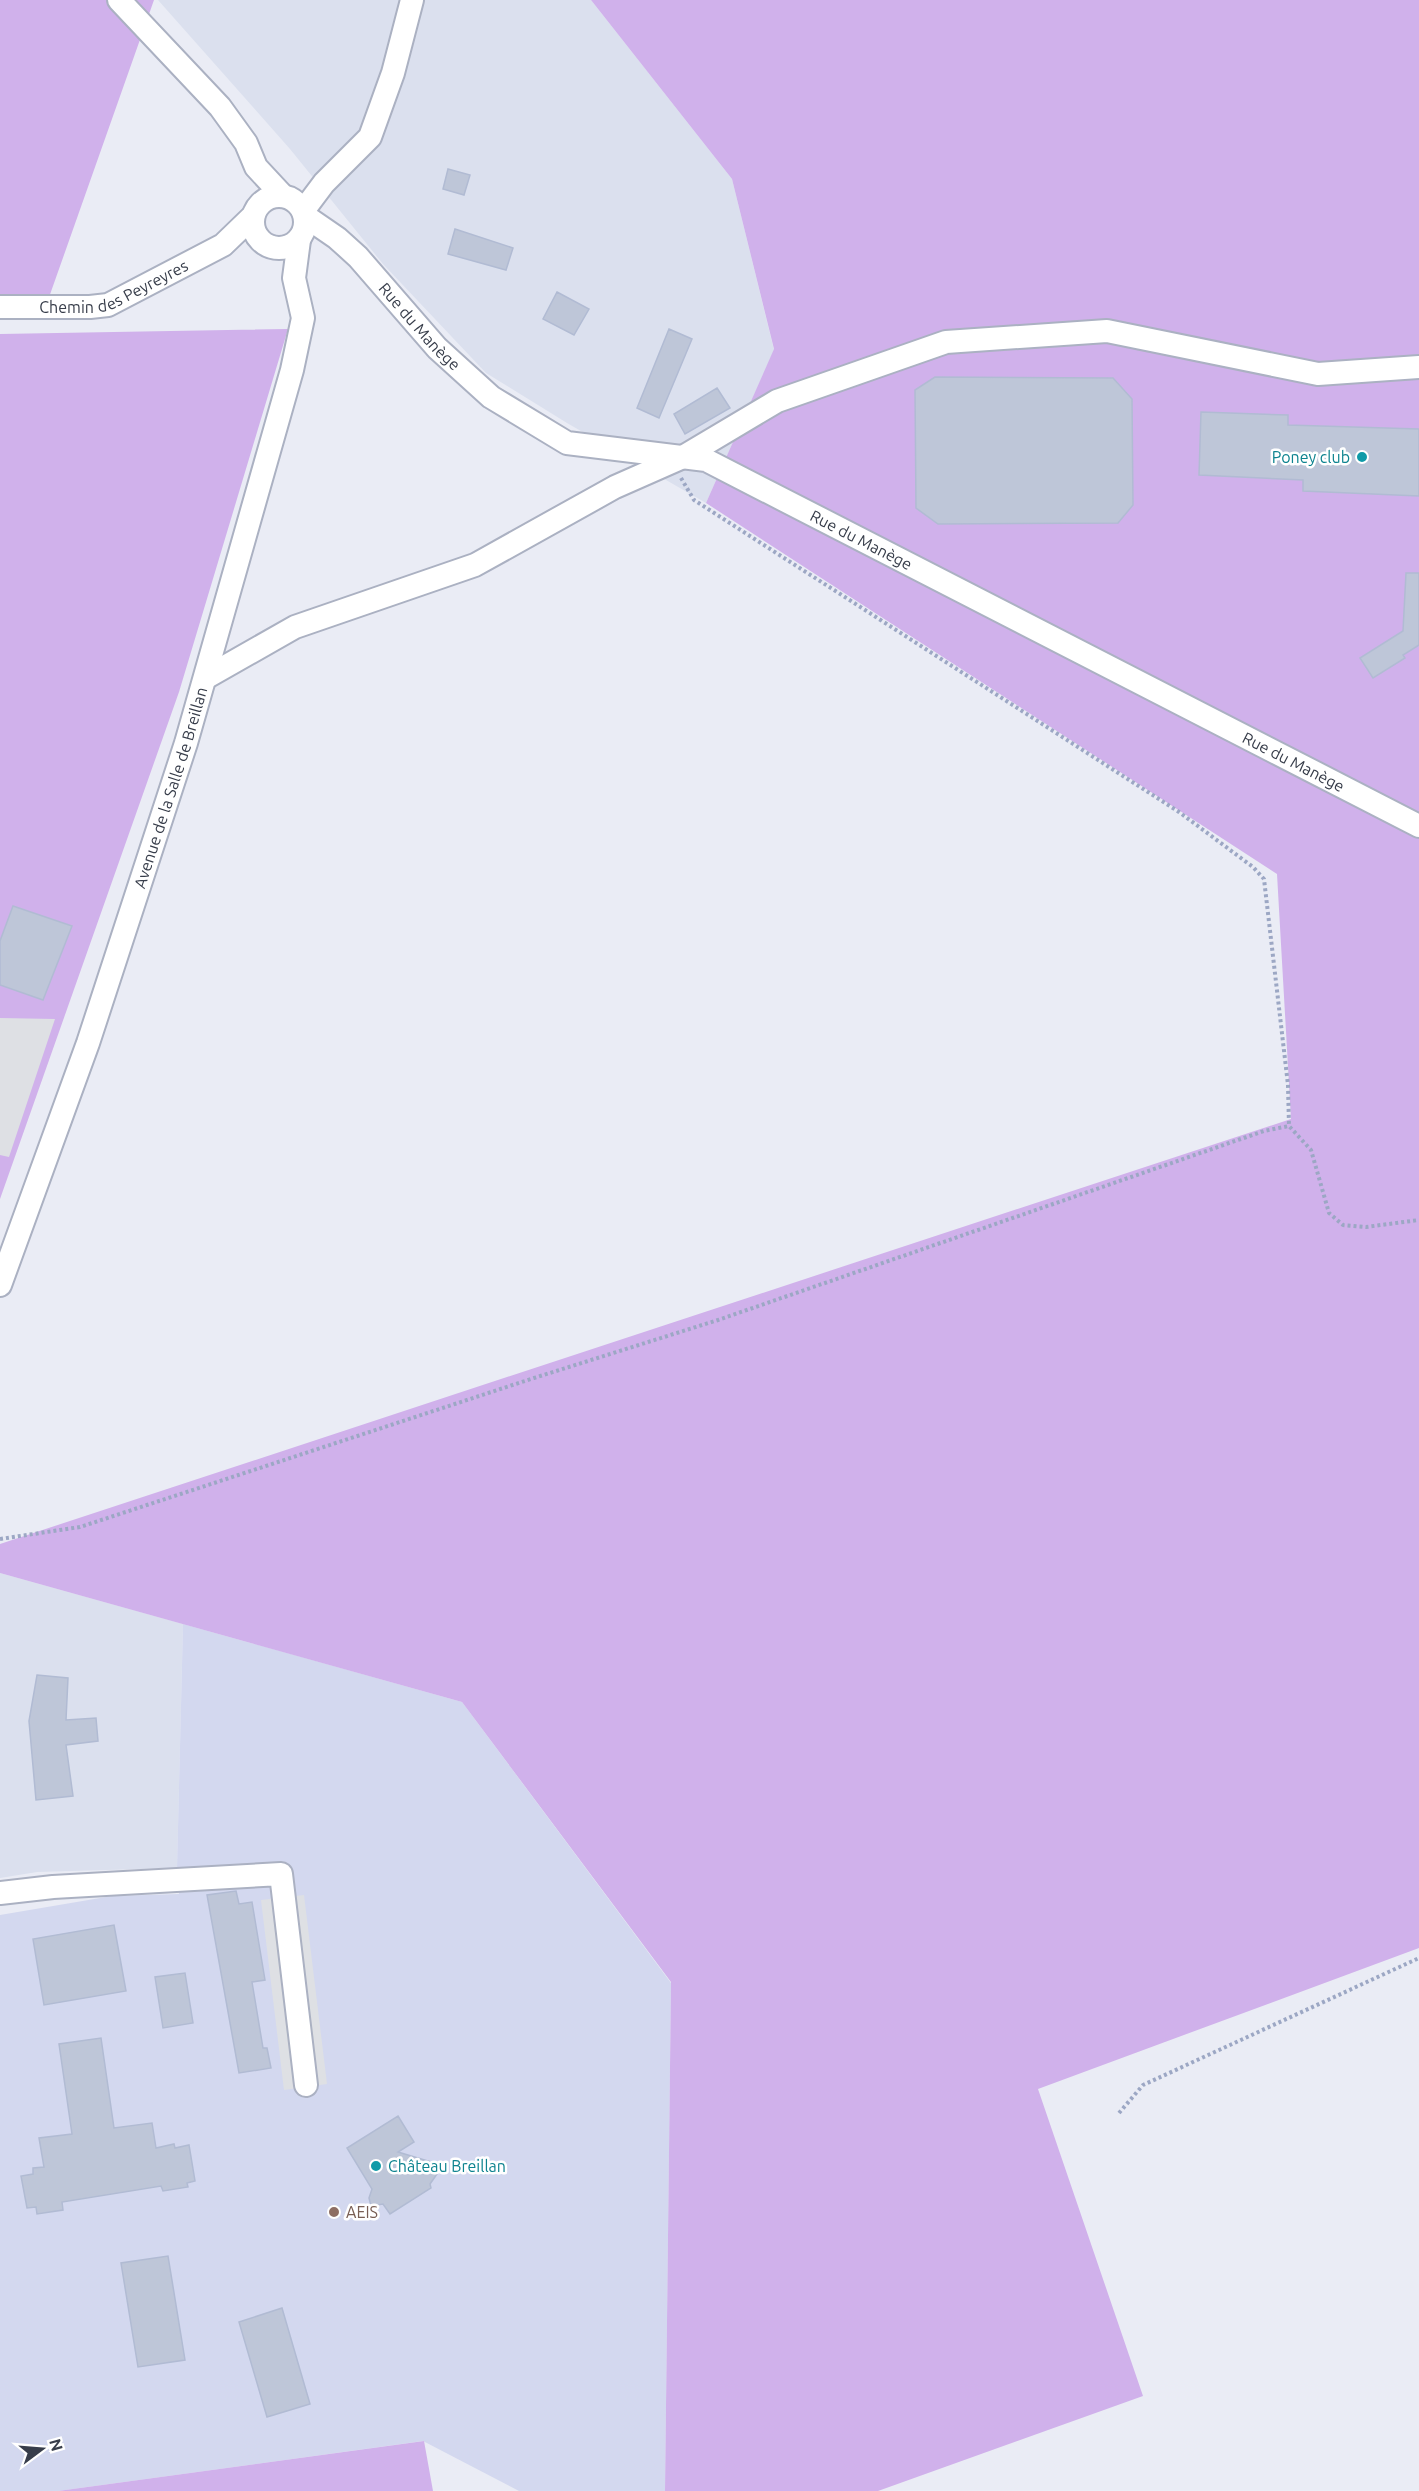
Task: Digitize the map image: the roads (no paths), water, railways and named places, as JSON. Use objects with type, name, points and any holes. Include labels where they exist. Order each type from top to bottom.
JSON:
[{"type":"street","points":[[119,0],[220,107],[246,143],[256,167],[296,216]]},
{"type":"street","points":[[256,167],[255,233],[265,244],[284,248],[296,216],[323,184],[370,137],[393,73],[412,0]]},
{"type":"street","points":[[254,214],[262,202],[269,197],[296,216]]},
{"type":"street","name":"Chemin des Peyreyres","points":[[0,307],[108,305],[223,245],[254,214]]},
{"type":"street","name":"Rue du Manège","points":[[296,216],[337,238],[358,257],[437,348],[491,397],[567,442],[678,459],[706,460],[1419,826]]},
{"type":"street","name":"Avenue de la Salle de Breillan","points":[[0,1285],[88,1042],[207,677],[292,370],[303,318],[294,279],[296,216]]},
{"type":"street","name":"Chemin des Peyreyres","points":[[223,245],[265,244]]},
{"type":"street","name":"Avenue de la Salle de Breillan","points":[[265,244],[294,279]]},
{"type":"street","points":[[207,677],[294,627],[475,565],[615,487],[678,459],[777,401],[945,342],[1107,331],[1318,374],[1419,367]]},
{"type":"street","points":[[0,1893],[53,1887],[281,1874],[306,2085]]},
{"type":"place","name":"Poney club","points":[[1362,457]]},
{"type":"place","name":"Château Breillan","points":[[376,2166]]},
{"type":"place","name":"AEIS","points":[[334,2212]]}]
